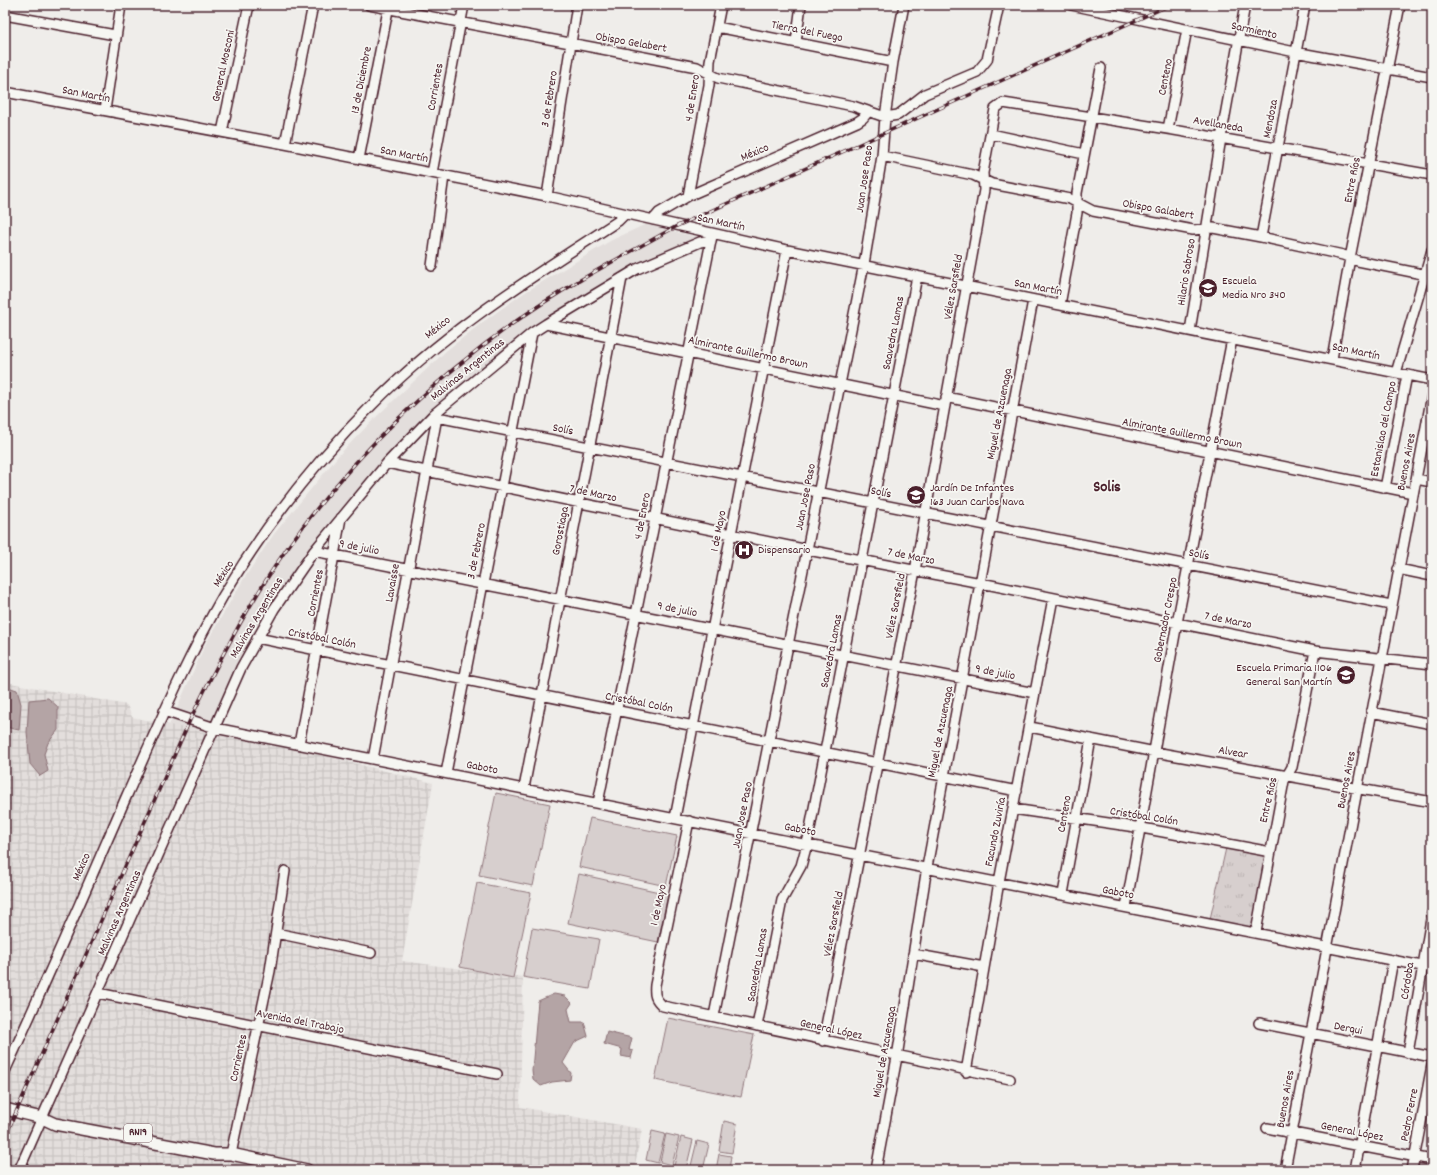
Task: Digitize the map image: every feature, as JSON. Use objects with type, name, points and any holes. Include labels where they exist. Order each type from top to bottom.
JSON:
[{"type":"main road","name":"RN19","points":[[5,1109],[42,1118],[55,1124],[214,1154],[231,1154],[307,1170]]},
{"type":"street","points":[[105,110],[115,34],[121,5]]},
{"type":"street","name":"General Mosconi","points":[[222,132],[249,5]]},
{"type":"street","points":[[285,144],[314,5]]},
{"type":"street","name":"Obispo Gelabert","points":[[370,5],[389,7],[571,44],[697,67],[718,78],[853,106],[885,117]]},
{"type":"street","name":"Corrientes","points":[[432,173],[464,5]]},
{"type":"street","name":"3 de Febrero","points":[[547,196],[578,5]]},
{"type":"street","name":"4 de Enero","points":[[688,196],[709,85],[710,61],[721,5]]},
{"type":"street","points":[[796,42],[801,5]]},
{"type":"street","name":"Juan Jose Paso","points":[[714,1016],[752,833],[864,264],[882,156],[885,117],[893,62],[904,5]]},
{"type":"street","points":[[885,117],[898,115],[925,94],[977,72],[984,66],[987,60],[999,5]]},
{"type":"street","name":"Sarmiento","points":[[1071,5],[1114,9],[1238,41],[1432,77]]},
{"type":"street","name":"Hilario Sabroso","points":[[1190,331],[1221,138],[1245,5]]},
{"type":"street","name":"Mendoza","points":[[1261,237],[1305,5]]},
{"type":"street","name":"Entre Ríos","points":[[1332,359],[1368,164],[1400,5]]},
{"type":"street","name":"13 de Diciembre","points":[[359,159],[389,7]]},
{"type":"street","points":[[5,15],[115,34]]},
{"type":"street","name":"Tierra del Fuego","points":[[717,26],[893,62]]},
{"type":"street","name":"Centeno","points":[[1168,129],[1187,29]]},
{"type":"street","points":[[1060,305],[1078,203],[1078,193],[1084,154],[1101,68]]},
{"type":"street","name":"San Martín","points":[[5,92],[285,144],[547,196],[653,220],[712,237],[864,264],[1033,300],[1432,380]]},
{"type":"street","name":"Avellaneda","points":[[999,104],[1003,103],[1168,129],[1432,175]]},
{"type":"street","name":"Vélez Sarsfield","points":[[823,1041],[915,571],[984,190],[983,173],[995,108],[999,104]]},
{"type":"street","name":"México","points":[[653,220],[659,212],[688,196],[857,122],[868,112]]},
{"type":"street","points":[[991,134],[1084,154]]},
{"type":"street","name":"Obispo Galabert","points":[[882,156],[973,175],[984,180],[1070,199],[1093,211],[1194,230],[1206,230],[1213,228],[1261,237],[1358,261],[1428,275]]},
{"type":"street","points":[[432,266],[444,176]]},
{"type":"street","name":"México","points":[[5,1071],[164,710],[186,664],[224,594],[270,526],[318,464],[372,404],[436,345],[504,295],[618,221],[625,214]]},
{"type":"street","name":"4 de Enero","points":[[598,803],[712,237]]},
{"type":"street","name":"Malvinas Argentinas","points":[[19,1170],[215,728],[233,684],[274,609],[314,551],[341,516],[386,463],[436,416],[532,333],[622,278],[667,256],[712,237]]},
{"type":"street","name":"1 de Mayo","points":[[675,818],[787,250]]},
{"type":"street","name":"Estanislao del Campo","points":[[1396,373],[1428,275],[1432,250]]},
{"type":"street","name":"Saavedra Lamas","points":[[757,1026],[782,900],[801,866],[807,844],[826,753],[917,276]]},
{"type":"street","name":"Gorostiaga","points":[[524,788],[622,278]]},
{"type":"street","name":"Miguel de Azcuenaga","points":[[876,1170],[897,1057],[927,867],[1033,300]]},
{"type":"street","name":"Almirante Guillermo Brown","points":[[546,324],[894,395],[1012,411],[1413,493]]},
{"type":"street","name":"3 de Febrero","points":[[446,773],[514,433],[532,333]]},
{"type":"street","name":"Gobernador Crespo","points":[[1126,906],[1142,828],[1177,623],[1232,339]]},
{"type":"street","name":"Estanislao del Campo","points":[[1385,488],[1407,375]]},
{"type":"street","name":"Buenos Aires","points":[[1285,1170],[1326,946],[1358,788],[1371,712],[1432,395]]},
{"type":"street","name":"Solís","points":[[436,416],[514,433],[1391,606]]},
{"type":"street","name":"Lavaisse","points":[[373,759],[436,416]]},
{"type":"street","name":"7 de Marzo","points":[[386,463],[808,550],[981,583],[1315,651],[1432,664]]},
{"type":"street","points":[[1416,479],[1432,482]]},
{"type":"street","name":"Corrientes","points":[[299,744],[341,516]]},
{"type":"street","name":"9 de julio","points":[[314,551],[1035,693]]},
{"type":"street","points":[[1398,569],[1432,576]]},
{"type":"street","name":"Facundo Zuviría","points":[[966,1072],[999,882],[1030,727],[1053,598]]},
{"type":"street","name":"Cristóbal Colón","points":[[257,638],[1017,791]]},
{"type":"street","name":"Entre Ríos","points":[[1256,932],[1284,781],[1292,767],[1315,651]]},
{"type":"street","name":"Gaboto","points":[[164,710],[215,728],[1126,906],[1432,968]]},
{"type":"street","points":[[1371,712],[1432,724]]},
{"type":"street","name":"Alvear","points":[[1030,727],[1155,752],[1288,774],[1432,802]]},
{"type":"street","name":"Centeno","points":[[1063,894],[1091,739]]},
{"type":"street","name":"Cristóbal Colón","points":[[1013,808],[1142,828],[1271,852]]},
{"type":"street","name":"1 de Mayo","points":[[654,995],[688,821]]},
{"type":"street","name":"Corrientes","points":[[231,1154],[276,933],[285,871]]},
{"type":"street","name":"Córdoba","points":[[1408,1052],[1432,913]]},
{"type":"street","points":[[276,933],[371,953]]},
{"type":"street","points":[[913,954],[984,967]]},
{"type":"street","points":[[1355,1170],[1376,1046],[1393,960]]},
{"type":"street","name":"Avenida del Trabajo","points":[[98,993],[258,1027],[497,1074]]},
{"type":"street","name":"General López","points":[[654,995],[656,1001],[663,1006],[966,1072],[1010,1079]]},
{"type":"street","name":"Derqui","points":[[1259,1023],[1432,1057]]},
{"type":"street","name":"Pedro Ferre","points":[[1412,1170],[1432,1065]]},
{"type":"street","name":"General López","points":[[1267,1128],[1432,1160]]},
{"type":"shaded area","points":[[646,224],[696,237],[608,281],[526,333],[503,350],[444,401],[396,448],[337,513],[308,551],[259,625],[238,662],[42,1104],[5,1093],[205,645],[243,580],[274,534],[339,455],[374,419],[446,351],[524,293],[610,241]]},
{"type":"shaded area","points":[[5,682],[127,705],[132,717],[212,734],[215,728],[433,783],[402,961],[523,977],[520,1107],[642,1129],[634,1170],[5,1170]]},
{"type":"shaded area","points":[[5,686],[17,690],[21,704],[19,730],[5,727]]},
{"type":"shaded area","points":[[48,698],[58,707],[58,730],[48,743],[44,754],[48,771],[40,776],[30,764],[27,732],[29,700]]},
{"type":"shaded area","points":[[554,994],[565,996],[572,1003],[568,1009],[571,1022],[584,1022],[588,1036],[575,1042],[563,1063],[571,1073],[570,1080],[552,1082],[541,1086],[533,1079],[532,1070],[538,1001]]},
{"type":"shaded area","points":[[607,1032],[632,1038],[629,1050],[633,1051],[631,1058],[621,1056],[622,1049],[604,1044]]},
{"type":"green space","points":[[496,793],[550,804],[533,886],[479,875]]},
{"type":"green space","points":[[590,818],[677,836],[666,886],[579,867]]},
{"type":"green space","points":[[1226,848],[1267,855],[1254,928],[1210,919]]},
{"type":"green space","points":[[579,874],[668,894],[658,942],[568,923]]},
{"type":"green space","points":[[477,883],[531,893],[513,978],[460,967]]},
{"type":"green space","points":[[532,928],[599,939],[590,989],[523,977]]},
{"type":"green space","points":[[668,1018],[754,1035],[741,1097],[655,1080]]},
{"type":"green space","points":[[724,1121],[737,1124],[732,1153],[719,1151]]},
{"type":"green space","points":[[652,1131],[665,1134],[658,1163],[646,1160]]},
{"type":"green space","points":[[666,1134],[679,1137],[672,1165],[660,1162]]},
{"type":"green space","points":[[681,1137],[693,1140],[686,1169],[674,1166]]},
{"type":"green space","points":[[697,1141],[709,1144],[703,1170],[690,1170]]},
{"type":"green space","points":[[719,1154],[731,1156],[729,1170],[716,1170]]},
{"type":"railway","points":[[5,1137],[190,720],[212,675],[261,588],[288,547],[337,484],[391,426],[450,372],[532,310],[572,285],[677,226],[1170,5]]},
{"type":"place","name":"Escuela Media Nro 340","points":[[1208,288]]},
{"type":"place","name":"Jardín De Infantes 163 Juan Carlos Nava","points":[[916,495]]},
{"type":"place","name":"Dispensario","points":[[744,550]]},
{"type":"place","name":"Escuela Primaria 1106 General San Martín","points":[[1346,675]]},
{"type":"district","name":"Solis","points":[[1107,487]]}]
